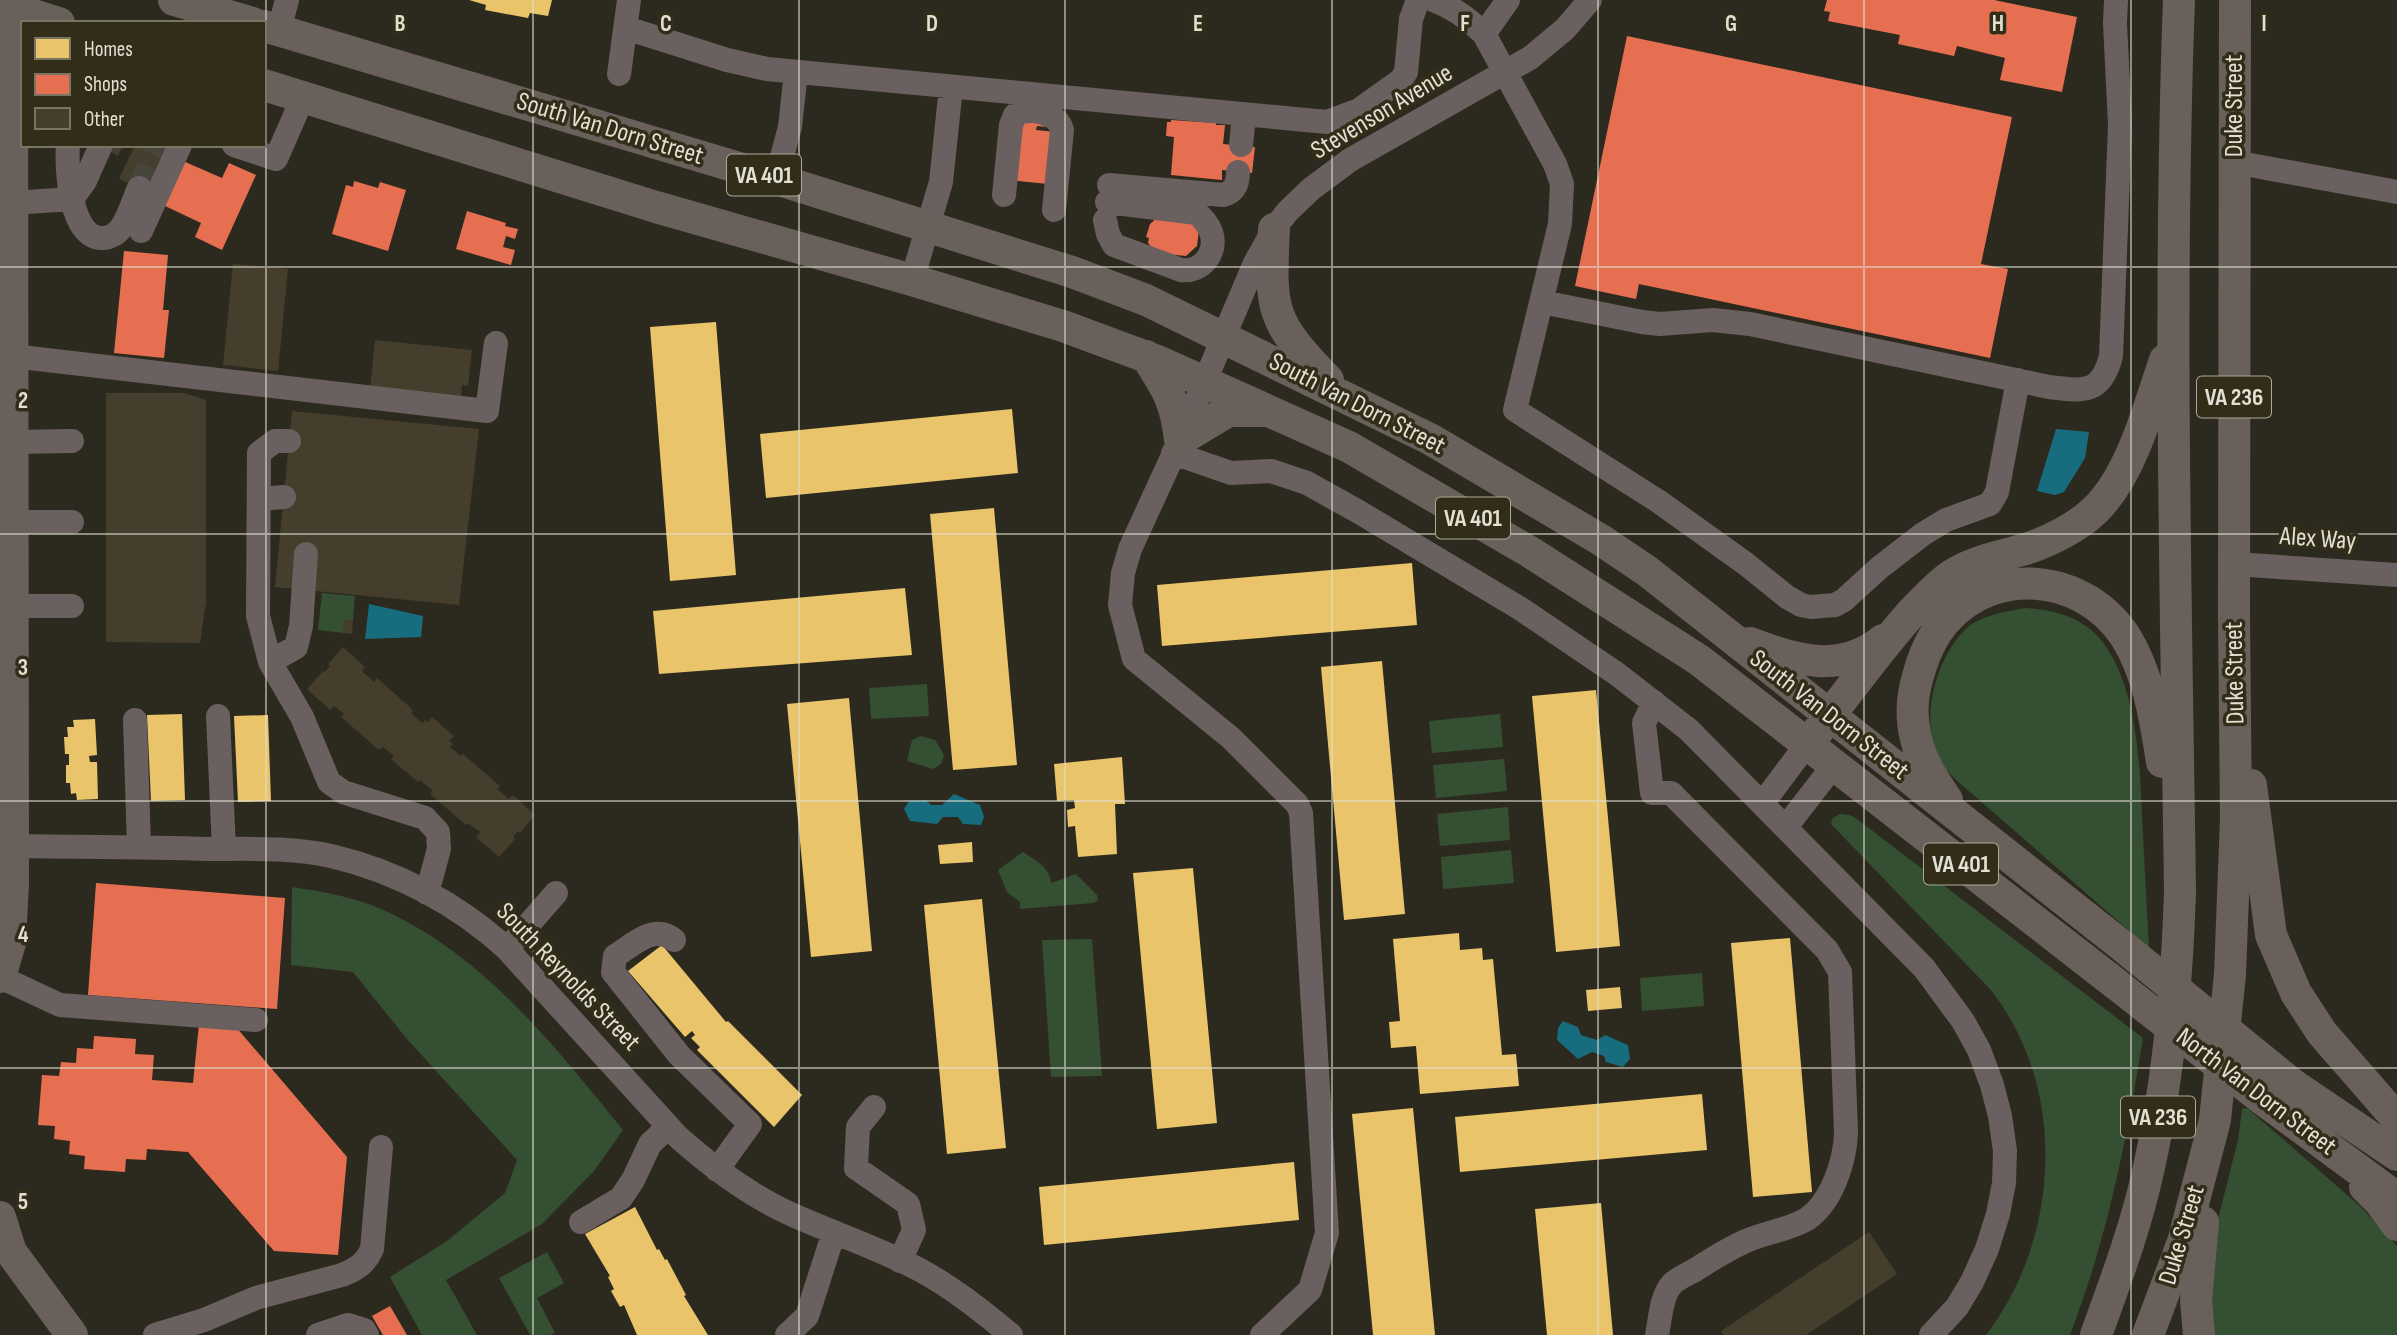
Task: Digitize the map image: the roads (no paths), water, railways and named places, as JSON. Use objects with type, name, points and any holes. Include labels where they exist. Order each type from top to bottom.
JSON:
[{"type":"main road","name":"South Van Dorn Street","points":[[174,0],[248,21]]},
{"type":"main road","name":"Duke Street","points":[[2096,1335],[2133,1227],[2149,1169],[2163,1096],[2177,967],[2180,892],[2172,339],[2179,0]]},
{"type":"main road","name":"Duke Street","points":[[2148,1335],[2183,1242],[2215,1120],[2230,974],[2236,818],[2235,0]]},
{"type":"main road","points":[[0,977],[10,943],[13,846],[6,780],[12,606],[12,442],[6,411],[12,356],[6,244],[12,203],[8,4],[54,21]]},
{"type":"main road","name":"South Van Dorn Street","points":[[266,26],[776,178],[1097,281],[1146,300],[1224,337],[1473,463],[1647,571],[2292,1084]]},
{"type":"main road","name":"South Van Dorn Street","points":[[266,86],[656,207],[1052,323],[1146,356],[1349,447],[1530,552],[1699,660],[2116,984]]},
{"type":"main road","points":[[1274,229],[1272,283],[1279,321],[1296,347],[1343,396]]},
{"type":"main road","points":[[1807,744],[1900,626],[1934,588],[1953,574],[1977,562],[2056,537],[2099,506],[2122,472],[2141,429],[2172,339]]},
{"type":"main road","points":[[1146,356],[1175,406],[1176,447]]},
{"type":"main road","points":[[1176,447],[1228,411],[1272,412]]},
{"type":"main road","points":[[1958,816],[1935,782],[1916,740],[1913,700],[1923,658],[1937,631],[1960,608],[1979,596],[2002,587],[2025,584],[2050,584],[2068,589],[2083,596],[2110,618],[2124,636],[2141,668],[2154,711],[2180,892]]},
{"type":"main road","points":[[1720,629],[1783,656],[1816,662],[1851,657],[1876,645],[1900,626]]},
{"type":"main road","points":[[2236,685],[2271,934],[2295,993],[2322,1033],[2397,1119]]},
{"type":"main road","points":[[1834,765],[1855,738]]},
{"type":"main road","name":"North Van Dorn Street","points":[[2116,984],[2261,1098],[2397,1198]]},
{"type":"main road","name":"North Van Dorn Street","points":[[2292,1084],[2397,1155]]},
{"type":"main road","points":[[2199,1335],[2197,1273],[2215,1120]]},
{"type":"main road","points":[[2300,1127],[2380,1202],[2397,1225]]},
{"type":"main road","points":[[0,1217],[6,1249],[72,1335]]},
{"type":"street","points":[[266,25],[287,0]]},
{"type":"street","points":[[619,74],[629,0]]},
{"type":"street","points":[[626,28],[739,63],[796,72],[1327,122],[1359,110],[1401,80],[1406,72],[1411,19],[1418,0]]},
{"type":"street","points":[[1433,0],[1472,21],[1484,34],[1555,164],[1562,184],[1560,224],[1516,410],[1667,508],[1736,556],[1787,597],[1811,607],[1835,605],[1923,534],[1946,520],[1990,504],[1997,492],[2018,380]]},
{"type":"street","points":[[1484,34],[1508,0]]},
{"type":"street","name":"Stevenson Avenue","points":[[1262,1335],[1310,1290],[1327,1233],[1301,813],[1297,804],[1231,738],[1133,659],[1120,605],[1123,573],[1130,549],[1255,263],[1274,229],[1311,189],[1350,160],[1505,74],[1546,45],[1590,0]]},
{"type":"street","points":[[1542,302],[1642,323],[1713,320],[1750,324],[2049,387],[2077,391],[2094,387],[2108,369],[2111,356],[2120,138],[2115,23],[2111,1]]},
{"type":"street","points":[[776,178],[790,127],[796,72]]},
{"type":"street","points":[[912,280],[941,182],[951,87]]},
{"type":"street","points":[[240,147],[276,159],[303,97]]},
{"type":"street","points":[[1004,195],[1011,125],[1015,116],[1024,112],[1050,115],[1059,120],[1062,130],[1054,210]]},
{"type":"street","points":[[1241,145],[1244,115]]},
{"type":"street","points":[[68,147],[72,199],[79,221],[89,236],[101,239],[111,237],[121,229],[139,188]]},
{"type":"street","points":[[72,199],[85,181],[100,147]]},
{"type":"street","points":[[141,231],[179,147]]},
{"type":"street","points":[[2234,162],[2397,192]]},
{"type":"street","points":[[1107,202],[1228,194],[1236,186],[1238,172]]},
{"type":"street","points":[[12,203],[72,199]]},
{"type":"street","points":[[12,356],[487,411],[495,343]]},
{"type":"street","points":[[12,442],[72,441]]},
{"type":"street","points":[[289,441],[275,441],[259,453],[271,498],[268,555],[258,616],[270,662],[302,717],[328,782],[343,792],[425,818],[438,832],[439,849],[427,893]]},
{"type":"street","points":[[1176,447],[1231,473],[1271,471],[1307,483],[1521,609],[1617,674],[1689,730],[1924,968],[1963,1021],[1979,1050],[2000,1116],[2005,1151],[2004,1182],[1987,1249],[1957,1307],[1931,1335]]},
{"type":"street","points":[[12,522],[72,522]]},
{"type":"street","points":[[270,662],[296,647],[301,626],[306,554]]},
{"type":"street","name":"Alex Way","points":[[2234,564],[2397,575]]},
{"type":"street","points":[[12,606],[72,606]]},
{"type":"street","points":[[1654,702],[1644,723],[1653,793],[1671,793],[1827,950],[1840,972],[1846,1133],[1844,1154],[1830,1191],[1817,1210],[1793,1226],[1757,1236],[1725,1251],[1671,1285],[1664,1299],[1657,1335]]},
{"type":"street","points":[[218,716],[224,849]]},
{"type":"street","points":[[135,720],[139,847]]},
{"type":"street","points":[[1762,804],[1807,744]]},
{"type":"street","points":[[1786,827],[1834,765]]},
{"type":"street","name":"South Reynolds Street","points":[[13,846],[282,850],[330,856],[385,874],[427,893],[477,923],[507,949],[668,1126],[718,1170],[747,1191],[791,1214],[919,1270],[970,1301],[1011,1335]]},
{"type":"street","points":[[507,949],[556,893]]},
{"type":"street","points":[[674,940],[663,934],[650,934],[615,957],[612,972],[638,994],[679,1055],[755,1119],[718,1170]]},
{"type":"street","points":[[0,977],[60,1004],[256,1020]]},
{"type":"street","points":[[874,1107],[858,1127],[856,1168],[908,1205],[914,1230],[900,1261]]},
{"type":"street","points":[[581,1222],[621,1198],[650,1144],[668,1126]]},
{"type":"street","points":[[155,1335],[204,1320],[256,1298],[342,1275],[366,1262],[372,1249],[381,1147]]},
{"type":"street","points":[[787,1335],[807,1316],[834,1232]]},
{"type":"street","points":[[318,1335],[348,1325],[364,1330],[367,1335]]},
{"type":"water","points":[[2056,429],[2089,432],[2085,458],[2064,492],[2055,495],[2037,491]]},
{"type":"water","points":[[369,604],[423,616],[421,637],[365,639]]},
{"type":"water","points":[[954,794],[980,805],[984,817],[981,825],[963,824],[958,817],[943,817],[937,824],[910,821],[904,809],[909,801],[926,800],[931,805],[942,805]]},
{"type":"water","points":[[1563,1021],[1578,1027],[1581,1035],[1597,1040],[1605,1035],[1628,1045],[1630,1059],[1623,1067],[1606,1062],[1604,1056],[1592,1052],[1578,1059],[1557,1040],[1558,1028]]},
{"type":"tunnel","points":[[139,188],[157,147]]}]
